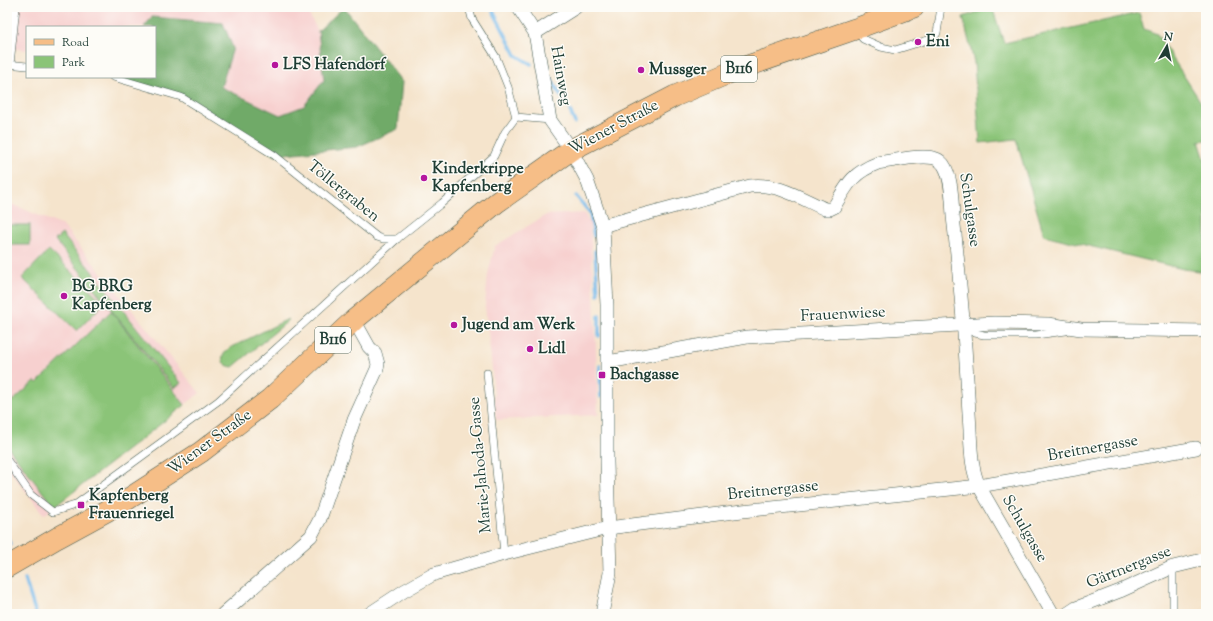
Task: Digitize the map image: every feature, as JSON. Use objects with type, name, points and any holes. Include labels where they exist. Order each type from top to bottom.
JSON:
[{"type":"main road","name":"Wiener Straße","points":[[7,567],[125,501],[201,452],[270,399],[354,320],[496,203],[571,150],[675,96],[736,70],[914,7]]},
{"type":"street","points":[[7,64],[13,7]]},
{"type":"street","name":"Hainweg","points":[[518,7],[535,33],[550,120],[571,150]]},
{"type":"street","points":[[535,33],[575,7]]},
{"type":"street","points":[[571,150],[587,180],[603,227],[608,305],[607,462],[610,573],[602,614]]},
{"type":"street","name":"Schulgasse","points":[[603,227],[609,224],[760,184],[770,186],[825,209],[830,209],[834,207],[852,178],[873,165],[878,163],[925,157],[936,158],[940,161],[947,170],[950,188],[964,327],[971,452],[974,475],[1053,614]]},
{"type":"street","points":[[223,614],[311,536],[318,523],[354,420],[378,364],[375,353],[369,348],[354,320]]},
{"type":"street","name":"Frauenwiese","points":[[608,362],[747,337],[964,327],[994,323],[1048,324],[1081,329],[1206,331]]},
{"type":"street","name":"Breitnergasse","points":[[368,614],[434,574],[504,554],[608,528],[979,486],[1196,448]]},
{"type":"street","name":"Gärtnergasse","points":[[1067,614],[1076,608],[1120,591],[1173,566],[1206,558]]},
{"type":"lane","points":[[470,7],[472,19],[496,57],[508,87],[516,118]]},
{"type":"lane","points":[[855,29],[862,39],[872,44],[881,47],[898,49],[934,38],[937,33],[941,7]]},
{"type":"lane","points":[[7,64],[26,66]]},
{"type":"lane","name":"Töllergraben","points":[[116,78],[181,97],[274,155],[377,237],[383,239],[397,239]]},
{"type":"lane","points":[[516,118],[550,120]]},
{"type":"lane","points":[[7,460],[31,494],[53,512],[75,505],[218,401],[397,239],[442,203],[494,156],[505,132],[516,118]]},
{"type":"lane","name":"Marie-Jahoda-Gasse","points":[[487,373],[504,554]]},
{"type":"lane","points":[[1173,566],[1173,614]]},
{"type":"shaded area","points":[[13,7],[305,7],[318,31],[324,80],[304,106],[280,115],[220,87],[233,49],[152,17],[145,26],[26,26],[26,50],[8,48]]},
{"type":"shaded area","name":"BG BRG Kapfenberg","points":[[7,202],[63,226],[200,393],[44,515],[7,467]]},
{"type":"shaded area","points":[[584,213],[590,223],[598,415],[496,420],[485,306],[488,274],[495,246],[546,215]]},
{"type":"green space","points":[[344,7],[402,82],[398,129],[357,147],[274,155],[181,97],[116,78],[156,78],[156,26],[145,26],[152,17],[223,23],[233,48],[221,87],[280,115],[304,106],[324,80],[318,31]]},
{"type":"green space","points":[[992,7],[1004,43],[1139,13],[1144,29],[1157,34],[1206,112],[1206,140],[1199,141],[1206,163],[1206,272],[1183,269],[1044,235],[1016,139],[980,143],[974,62],[963,17]]},
{"type":"green space","points":[[7,225],[30,225],[30,245],[7,245]]},
{"type":"green space","points":[[62,234],[181,383],[174,388],[55,240]]},
{"type":"green space","points":[[49,250],[104,303],[77,331],[22,278]]},
{"type":"green space","points":[[111,311],[185,405],[54,507],[7,446],[7,400],[10,397],[13,401],[35,381],[37,383]]},
{"type":"green space","points":[[288,319],[289,320],[233,367],[228,366],[223,362],[222,359],[224,354],[230,348]]},
{"type":"waterway","points":[[491,7],[516,55],[531,64]]},
{"type":"waterway","points":[[551,79],[561,96]]},
{"type":"waterway","points":[[570,111],[575,123]]},
{"type":"waterway","points":[[576,196],[590,213],[594,236]]},
{"type":"waterway","points":[[595,251],[598,294]]},
{"type":"waterway","points":[[599,316],[599,336]]},
{"type":"waterway","points":[[600,366],[601,397]]},
{"type":"waterway","points":[[7,537],[10,544]]},
{"type":"waterway","points":[[25,579],[36,614]]},
{"type":"place","name":"Eni","points":[[918,42]]},
{"type":"place","name":"LFS Hafendorf","points":[[275,65]]},
{"type":"place","name":"Mussger","points":[[641,70]]},
{"type":"place","name":"Kinderkrippe Kapfenberg","points":[[424,178]]},
{"type":"place","name":"BG BRG Kapfenberg","points":[[64,296]]},
{"type":"place","name":"Jugend am Werk","points":[[454,325]]},
{"type":"place","name":"Lidl","points":[[530,349]]},
{"type":"place","name":"Bachgasse","points":[[602,375]]},
{"type":"place","name":"Kapfenberg Frauenriegel","points":[[81,505]]}]
